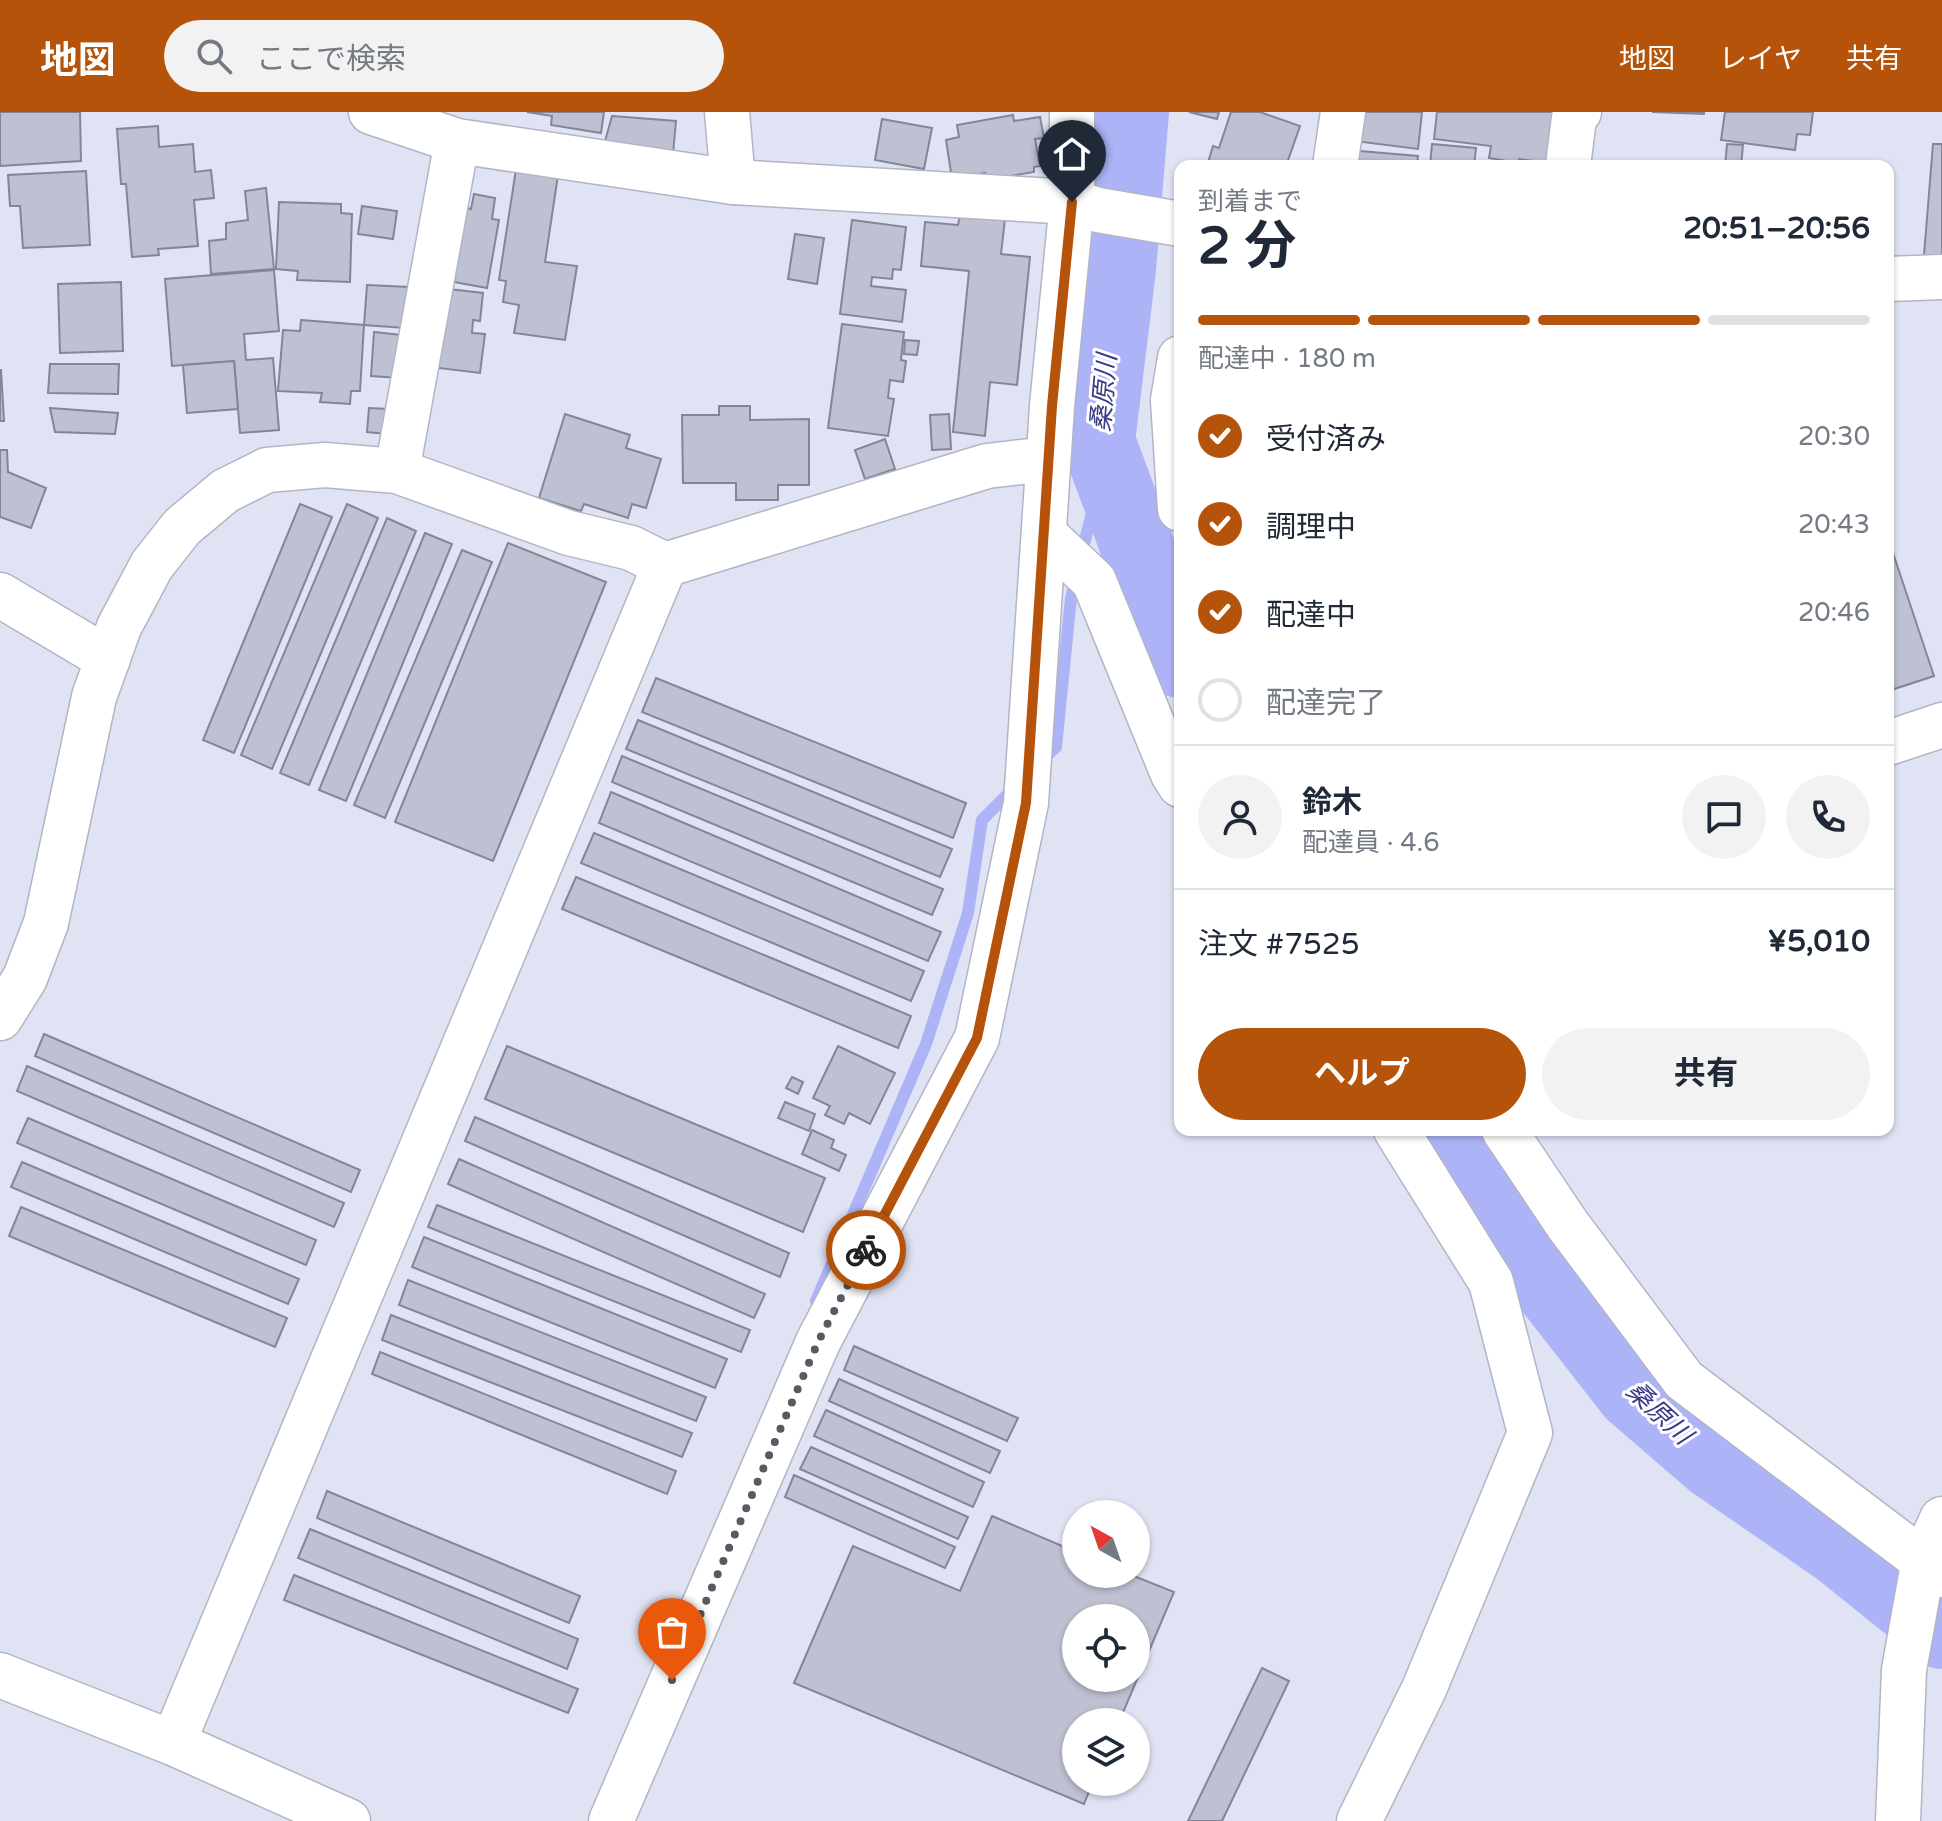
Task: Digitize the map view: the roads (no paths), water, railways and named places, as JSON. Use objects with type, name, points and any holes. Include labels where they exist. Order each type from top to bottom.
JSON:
[{"type":"street","points":[[371,112],[457,141],[733,182],[1085,206],[1174,223]]},
{"type":"street","points":[[727,112],[733,182]]},
{"type":"street","points":[[611,1821],[818,1342],[977,1038],[1026,803],[1048,459],[1085,206],[1072,112]]},
{"type":"street","points":[[1336,160],[1343,112]]},
{"type":"street","points":[[1569,160],[1574,118],[1579,112]]},
{"type":"street","points":[[397,471],[457,141]]},
{"type":"street","points":[[1894,279],[1942,277]]},
{"type":"street","points":[[1174,394],[1174,416]]},
{"type":"street","points":[[0,1018],[25,978],[46,923],[94,697],[119,627],[152,565],[182,527],[225,491],[267,470],[325,465],[397,471],[569,533],[631,548],[665,565],[987,466],[1048,459]]},
{"type":"street","points":[[1044,534],[1094,581],[1174,776]]},
{"type":"street","points":[[173,1743],[665,565]]},
{"type":"street","points":[[0,595],[108,659]]},
{"type":"street","points":[[1894,741],[1942,725]]},
{"type":"street","points":[[1359,1821],[1424,1689],[1530,1433],[1491,1282],[1400,1136]]},
{"type":"street","points":[[1508,1136],[1567,1224],[1684,1380],[1933,1567]]},
{"type":"street","points":[[1898,1821],[1904,1670],[1933,1567],[1942,1519]]},
{"type":"street","points":[[0,1675],[173,1743],[348,1821]]},
{"type":"waterway","name":"桑原川","points":[[1132,112],[1119,269],[1098,441],[1174,645]]},
{"type":"waterway","points":[[1081,556],[1093,509],[1098,441]]},
{"type":"waterway","points":[[1042,760],[1056,747],[1071,598],[1076,578]]},
{"type":"waterway","points":[[816,1301],[926,1044],[968,913],[982,820],[1015,787]]},
{"type":"waterway","name":"桑原川","points":[[1447,1136],[1512,1238],[1633,1393],[1713,1462],[1839,1549],[1942,1632]]}]
